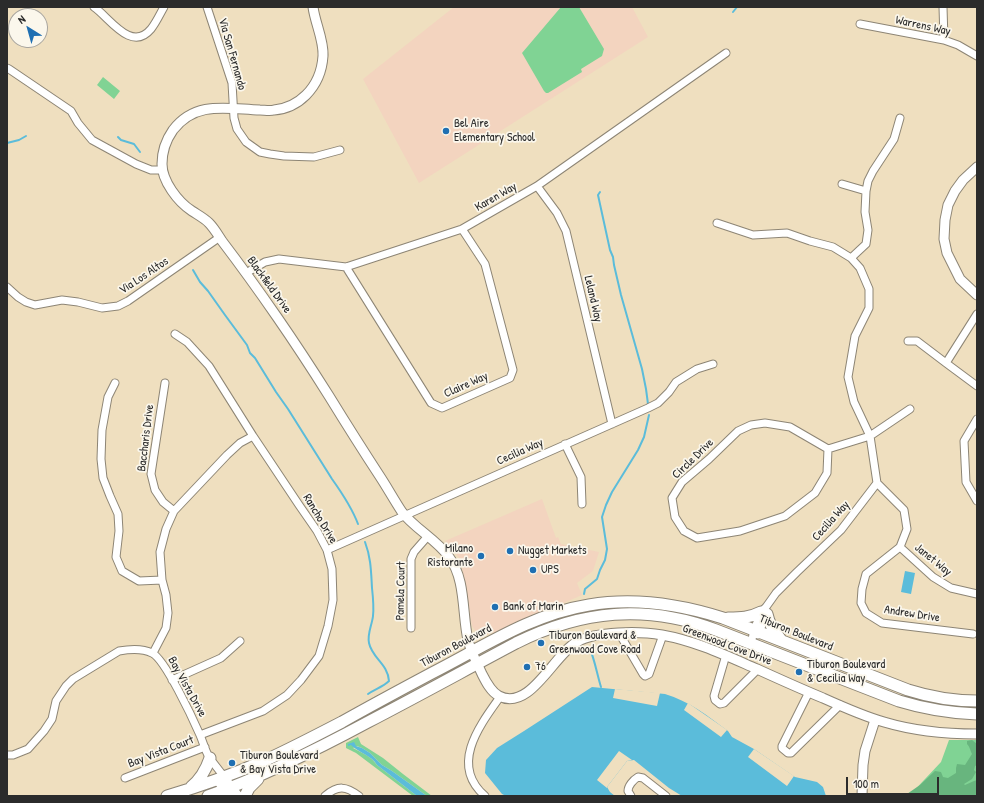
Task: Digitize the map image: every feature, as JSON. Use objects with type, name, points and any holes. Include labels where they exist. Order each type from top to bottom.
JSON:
[{"type":"main road","name":"Tiburon Boulevard","points":[[167,796],[221,778],[266,760],[303,742],[517,628],[562,611],[595,604],[629,601],[656,603],[692,609],[723,618],[908,690],[947,699],[977,701]]},
{"type":"main road","points":[[723,618],[744,618],[765,611],[772,630],[782,642]]},
{"type":"main road","points":[[245,796],[252,784],[258,778],[332,741],[528,637],[553,626],[586,618],[619,614],[652,615],[685,620],[711,628],[906,703],[939,711],[977,714]]},
{"type":"main road","points":[[188,790],[200,778],[210,758]]},
{"type":"main road","points":[[208,796],[231,792],[266,774]]},
{"type":"street","points":[[94,7],[122,32],[129,36],[135,37],[147,33],[152,28],[164,7]]},
{"type":"street","name":"Via San Fernando","points":[[207,7],[232,83],[234,118],[237,130],[246,142],[260,152],[277,155],[314,157],[340,150]]},
{"type":"street","name":"Blackfield Drive","points":[[313,7],[323,46],[323,60],[320,74],[314,86],[304,97],[292,105],[272,111],[218,108],[203,109],[191,115],[178,124],[165,144],[162,157],[162,170],[171,190],[188,209],[208,221],[246,273],[290,336],[405,516],[449,556],[457,572],[462,595],[467,635],[477,664]]},
{"type":"street","points":[[943,7],[944,40]]},
{"type":"street","name":"Warrens Way","points":[[860,24],[944,40],[958,45],[977,56]]},
{"type":"street","name":"Karen Way","points":[[246,273],[265,262],[279,259],[346,267],[462,228],[537,186],[726,53]]},
{"type":"street","points":[[7,68],[71,111],[78,123],[92,140],[136,164],[151,170],[162,170]]},
{"type":"street","points":[[851,258],[866,244],[868,230],[865,212],[868,181],[894,139],[900,118]]},
{"type":"street","points":[[977,167],[963,180],[955,191],[948,205],[945,220],[944,239],[947,253],[960,279],[977,295]]},
{"type":"street","points":[[842,184],[866,191]]},
{"type":"street","name":"Leland Way","points":[[537,186],[557,213],[566,231],[612,424]]},
{"type":"street","points":[[718,223],[753,235],[787,233],[833,247],[851,258],[860,268],[869,289],[869,308],[855,336],[848,377],[854,402],[870,436],[877,483],[904,510],[907,529],[900,547]]},
{"type":"street","name":"Claire Way","points":[[346,267],[431,403],[442,408],[510,378],[513,370],[485,264],[462,228]]},
{"type":"street","name":"Via Los Altos","points":[[7,287],[18,297],[35,305],[62,300],[102,308],[118,306],[128,301],[220,237]]},
{"type":"street","points":[[946,363],[977,314]]},
{"type":"street","name":"Rancho Drive","points":[[175,334],[187,342],[209,366],[253,436],[317,531],[327,550],[332,569],[333,600],[328,626],[319,656],[301,680],[286,694],[263,711],[200,735]]},
{"type":"street","points":[[908,341],[917,341],[977,386]]},
{"type":"street","name":"Cecilia Way","points":[[327,550],[648,408],[658,403],[676,382],[697,369],[713,364]]},
{"type":"street","points":[[115,383],[108,397],[102,430],[101,459],[103,478],[118,514],[120,531],[116,557],[122,570],[139,581],[162,580]]},
{"type":"street","name":"Baccharis Drive","points":[[165,383],[151,474],[155,490],[163,502],[174,511]]},
{"type":"street","points":[[828,449],[870,436],[910,409]]},
{"type":"street","points":[[977,419],[964,441],[966,482],[977,501]]},
{"type":"street","name":"Circle Drive","points":[[765,423],[790,427],[828,449],[827,473],[815,493],[785,516],[740,531],[697,538],[684,531],[675,517],[672,498],[682,482],[738,431],[751,425],[765,423]]},
{"type":"street","points":[[153,653],[166,628],[168,613],[166,595],[162,580],[160,552],[166,529],[174,511],[227,455],[240,443],[253,436]]},
{"type":"street","points":[[565,444],[582,477],[582,504]]},
{"type":"street","name":"Cecilia Way","points":[[752,644],[765,611],[776,593],[840,530],[877,483]]},
{"type":"street","name":"Pamela Court","points":[[411,628],[411,559],[414,552],[428,536]]},
{"type":"street","name":"Janet Way","points":[[900,547],[933,577],[951,588],[977,594]]},
{"type":"street","name":"Andrew Drive","points":[[900,547],[866,574],[862,589],[861,603],[866,613],[882,623],[973,634]]},
{"type":"street","points":[[619,633],[645,676],[648,674],[663,635]]},
{"type":"street","name":"Greenwood Cove Drive","points":[[500,697],[506,699],[515,698],[522,696],[529,691],[542,678],[562,653],[575,642],[591,636],[619,633],[639,633],[663,635],[696,644],[875,720],[926,731],[977,734]]},
{"type":"street","points":[[172,680],[221,658],[240,641]]},
{"type":"street","name":"Bay Vista Drive","points":[[7,755],[13,755],[28,749],[44,731],[52,719],[56,701],[66,686],[73,680],[119,651],[126,649],[139,649],[153,653],[162,662],[200,735],[210,758],[210,769],[221,778]]},
{"type":"street","points":[[726,656],[714,696],[715,700],[720,704],[724,703],[758,670]]},
{"type":"street","points":[[477,664],[490,689],[500,697],[485,717],[476,733],[471,744],[469,755],[469,767],[472,778],[478,789],[485,796]]},
{"type":"street","points":[[809,692],[782,746],[788,753],[791,753],[840,706]]},
{"type":"street","points":[[862,796],[865,751],[875,720]]},
{"type":"street","name":"Bay Vista Court","points":[[125,778],[205,747]]},
{"type":"street","points":[[631,796],[628,791],[629,787],[638,777],[643,778],[666,796]]},
{"type":"street","points":[[221,778],[231,792]]},
{"type":"street","points":[[325,796],[332,791],[343,788],[348,789],[359,796]]},
{"type":"shaded area","name":"Bel Aire Elementary School","points":[[454,7],[632,7],[648,37],[419,183],[363,79]]},
{"type":"shaded area","points":[[542,499],[556,538],[558,537],[561,544],[599,552],[593,571],[577,583],[582,595],[499,631],[481,635],[477,633],[472,626],[461,561],[445,541]]},
{"type":"green space","points":[[561,7],[579,7],[604,49],[602,56],[581,69],[582,72],[546,93],[522,53]]},
{"type":"green space","points":[[103,77],[120,91],[114,99],[97,85]]},
{"type":"green space","points":[[358,737],[361,744],[383,758],[432,796],[427,796],[382,765],[370,753],[362,748],[357,746],[353,748],[369,757],[417,796],[413,796],[356,753],[346,748],[346,743]]},
{"type":"green space","points":[[949,740],[977,740],[977,796],[909,796],[941,762]]},
{"type":"green space","points":[[972,740],[977,744],[977,765],[975,766],[974,770],[976,772],[972,779],[964,784],[965,785],[977,780],[977,796],[904,796],[920,785],[935,771],[941,772],[943,777],[948,778],[956,773],[957,764],[965,765],[972,754],[967,741]]},
{"type":"water","points":[[905,571],[915,573],[911,594],[901,592]]},
{"type":"water","points":[[592,687],[665,694],[674,697],[698,710],[728,731],[732,737],[754,749],[795,777],[817,782],[823,787],[826,796],[682,796],[669,788],[634,760],[627,761],[607,787],[615,796],[506,796],[502,794],[485,773],[486,760],[497,748]]},
{"type":"water","points":[[354,742],[356,746],[370,753],[382,765],[427,796],[417,796],[377,765],[368,756],[351,745],[348,746],[348,744]]},
{"type":"pier","points":[[615,689],[660,693],[657,706],[613,698]]},
{"type":"pier","points":[[688,703],[727,730],[721,737],[684,710]]},
{"type":"pier","points":[[754,749],[794,776],[787,786],[748,757]]},
{"type":"pier","points":[[619,751],[632,760],[627,761],[607,788],[597,780]]},
{"type":"waterway","points":[[733,12],[737,7]]},
{"type":"waterway","points":[[7,143],[19,140],[26,136]]},
{"type":"waterway","points":[[118,137],[121,140],[134,144],[140,152]]},
{"type":"waterway","points":[[600,192],[598,195],[610,250],[642,369],[648,404]]},
{"type":"waterway","points":[[193,270],[200,282],[247,345],[250,353],[255,358],[353,512],[358,524]]},
{"type":"waterway","points":[[584,594],[585,589],[597,579],[605,560],[607,549],[602,517],[606,505],[612,492],[638,450],[644,437],[649,415]]},
{"type":"waterway","points":[[365,542],[370,565],[373,602],[373,616],[369,633],[369,643],[373,653],[386,670],[389,681],[368,694]]},
{"type":"waterway","points":[[590,649],[601,687]]},
{"type":"place","name":"Bel Aire Elementary School","points":[[446,131]]},
{"type":"place","name":"Nugget Markets","points":[[510,551]]},
{"type":"place","name":"Milano Ristorante","points":[[481,556]]},
{"type":"place","name":"UPS","points":[[533,570]]},
{"type":"place","name":"Bank of Marin","points":[[495,607]]},
{"type":"place","name":"Tiburon Boulevard & Greenwood Cove Road","points":[[541,643]]},
{"type":"place","name":"76","points":[[527,667]]},
{"type":"place","name":"Tiburon Boulevard & Cecilia Way","points":[[799,672]]},
{"type":"place","name":"Tiburon Boulevard & Bay Vista Drive","points":[[232,763]]}]
